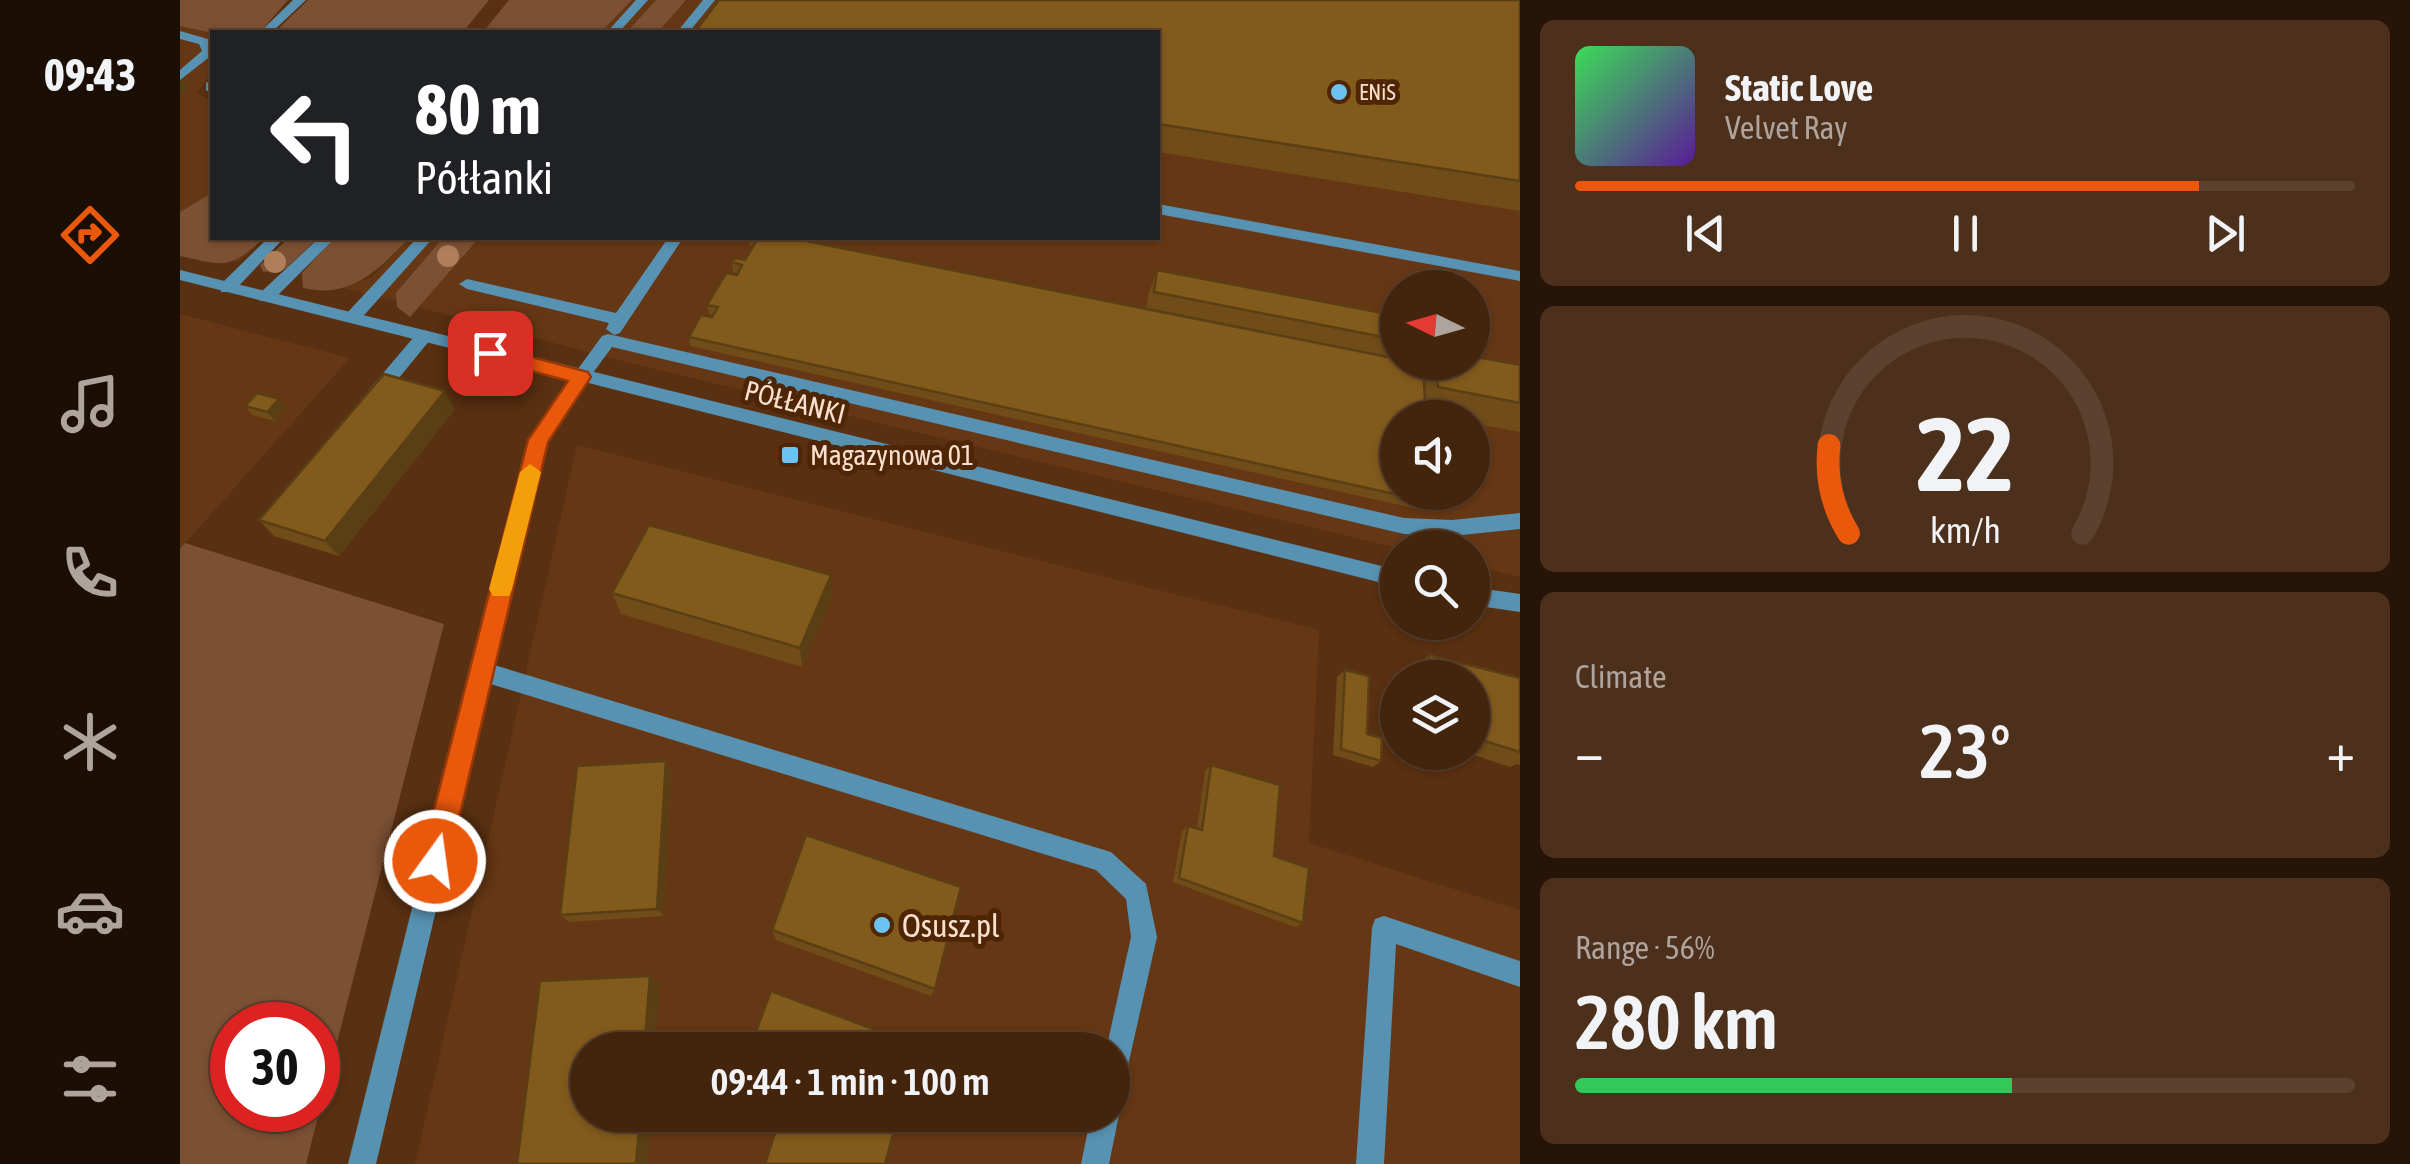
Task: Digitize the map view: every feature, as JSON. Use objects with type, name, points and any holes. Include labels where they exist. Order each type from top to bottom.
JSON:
[{"type":"street","points":[[268,30],[300,0]]},
{"type":"street","points":[[615,30],[642,0]]},
{"type":"street","points":[[686,30],[708,0]]},
{"type":"street","points":[[180,35],[204,42],[208,52],[180,76]]},
{"type":"street","points":[[1160,209],[1520,276]]},
{"type":"street","points":[[227,288],[274,240]]},
{"type":"street","points":[[266,297],[326,240]]},
{"type":"street","points":[[352,318],[423,240]]},
{"type":"street","points":[[362,1164],[538,440],[674,240]]},
{"type":"street","name":"PÓŁŁANKI","points":[[180,275],[1380,575]]},
{"type":"street","points":[[466,284],[620,320]]},
{"type":"street","points":[[365,407],[424,336]]},
{"type":"street","points":[[608,340],[1404,526],[1452,528],[1520,522]]},
{"type":"street","points":[[1490,599],[1520,603]]},
{"type":"street","points":[[481,671],[1103,860],[1137,894],[1144,937],[1123,1032]]},
{"type":"street","points":[[1370,1164],[1384,928],[1520,974]]},
{"type":"street","points":[[1095,1164],[1102,1132]]},
{"type":"shaded area","points":[[180,0],[288,0],[262,30],[210,33],[180,26]]},
{"type":"shaded area","points":[[308,0],[489,0],[465,30],[277,30]]},
{"type":"shaded area","points":[[509,0],[632,0],[603,30],[485,30]]},
{"type":"shaded area","points":[[632,0],[1520,0],[1520,577],[1490,570],[1490,530],[1380,530],[1380,544],[630,363],[344,288],[372,277],[407,240],[1160,240],[1160,30],[603,30]]},
{"type":"shaded area","points":[[656,0],[686,0],[660,30],[629,30]]},
{"type":"shaded area","points":[[180,20],[245,30],[210,30],[210,76],[197,93],[210,100],[210,240],[262,240],[238,262],[180,256]]},
{"type":"shaded area","points":[[210,194],[210,240],[262,240],[243,256],[226,263],[180,256],[180,212]]},
{"type":"shaded area","points":[[287,240],[316,240],[284,270],[263,272],[260,265]]},
{"type":"shaded area","points":[[332,240],[407,240],[375,271],[350,285],[336,289],[303,288],[302,273]]},
{"type":"shaded area","points":[[441,240],[477,240],[410,317],[397,307],[396,293]]},
{"type":"shaded area","points":[[180,314],[350,358],[180,549]]},
{"type":"shaded area","points":[[577,445],[1319,630],[1309,843],[1520,910],[1520,1164],[415,1164]]},
{"type":"shaded area","points":[[185,543],[444,624],[340,1031],[340,1002],[210,1002],[210,1132],[314,1132],[306,1164],[180,1164],[180,549]]},
{"type":"building","name":"ENiS","points":[[719,0],[1520,0],[1520,181],[1160,124],[1160,30],[696,30]]},
{"type":"building","points":[[757,240],[801,240],[1380,355],[1380,380],[1424,380],[1425,400],[1380,400],[1380,491],[689,337],[701,315],[712,317],[718,307],[707,305],[726,273],[737,275],[742,265],[732,262],[735,258],[745,260]]},
{"type":"building","points":[[1157,270],[1380,313],[1380,336],[1154,292]]},
{"type":"building","points":[[1490,359],[1520,365],[1520,403],[1438,387],[1437,380],[1490,380]]},
{"type":"building","points":[[384,374],[445,391],[325,541],[259,520]]},
{"type":"building","points":[[257,393],[279,399],[267,412],[245,406]]},
{"type":"building","points":[[649,525],[831,575],[800,648],[612,593]]},
{"type":"building","points":[[1345,670],[1369,676],[1367,734],[1380,737],[1380,761],[1341,749]]},
{"type":"building","points":[[1490,670],[1520,678],[1520,752],[1490,743]]},
{"type":"building","points":[[666,761],[657,909],[560,915],[577,766]]},
{"type":"building","points":[[1211,765],[1280,785],[1274,856],[1309,868],[1303,923],[1179,878],[1188,826],[1202,830]]},
{"type":"building","points":[[806,835],[961,887],[935,989],[772,930]]},
{"type":"building","points":[[650,976],[645,1032],[570,1032],[570,1132],[639,1132],[636,1164],[517,1164],[540,981]]},
{"type":"building","points":[[771,991],[881,1032],[756,1032]]},
{"type":"building","points":[[775,1132],[893,1132],[885,1164],[765,1164]]},
{"type":"slow traffic","points":[[501,589],[530,472]]},
{"type":"place","name":"ENiS","points":[[1339,92]]},
{"type":"place","name":"Magazynowa 01","points":[[790,455]]},
{"type":"place","name":"Osusz.pl","points":[[882,925]]},
{"type":"route","points":[[435,861],[538,440],[581,377],[490,353]]}]
